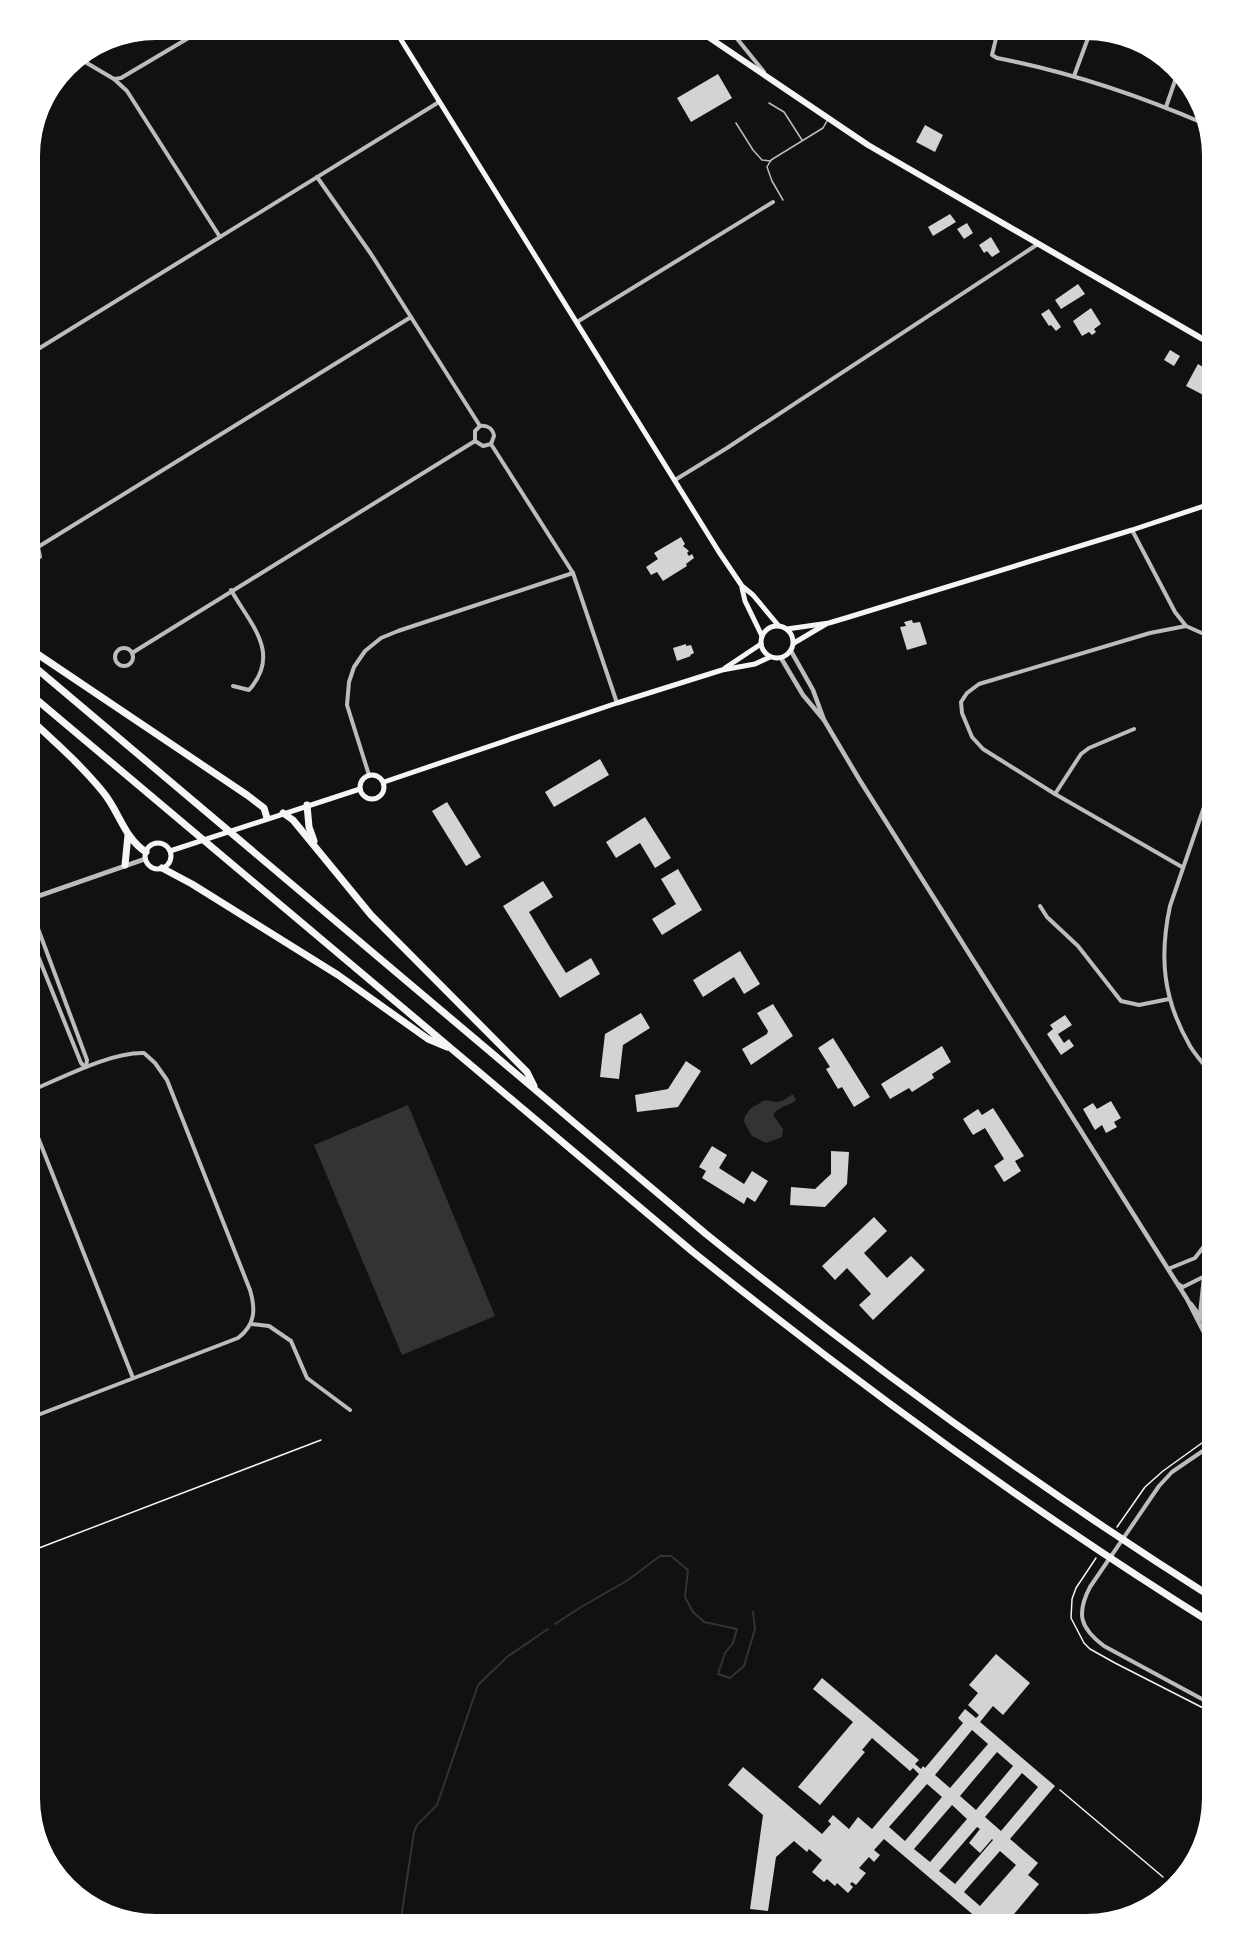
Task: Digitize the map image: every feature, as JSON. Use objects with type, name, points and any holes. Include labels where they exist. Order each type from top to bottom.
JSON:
[{"type":"highway","points":[[41,656],[247,795],[264,808],[267,818]]},
{"type":"highway","points":[[41,672],[753,1271],[929,1406],[1035,1482],[1202,1591]]},
{"type":"highway","points":[[41,703],[693,1252],[820,1353],[1023,1499],[1202,1617]]},
{"type":"highway","points":[[41,729],[105,794],[128,835],[145,855]]},
{"type":"highway","points":[[307,805],[309,827],[317,849]]},
{"type":"highway","points":[[283,813],[293,820],[371,915],[527,1072],[535,1089]]},
{"type":"highway","points":[[125,866],[128,835]]},
{"type":"highway","points":[[162,868],[338,975],[428,1039],[453,1049]]},
{"type":"main road","points":[[400,40],[742,586],[778,625]]},
{"type":"main road","points":[[714,41],[868,145],[1202,339]]},
{"type":"main road","points":[[762,636],[771,626],[778,625],[787,628],[830,623],[1202,507]]},
{"type":"main road","points":[[742,586],[745,601],[762,636],[761,644],[765,654],[770,657]]},
{"type":"main road","points":[[794,643],[830,623]]},
{"type":"main road","points":[[384,782],[722,670],[742,668],[770,657],[781,658],[791,651],[794,643],[787,628]]},
{"type":"main road","points":[[722,670],[761,644]]},
{"type":"main road","points":[[369,775],[380,777],[384,782],[384,791],[377,798],[365,797],[360,789],[360,783],[369,775]]},
{"type":"main road","points":[[170,851],[360,789]]},
{"type":"main road","points":[[154,843],[166,846],[170,851],[170,861],[162,868],[152,867],[145,855],[154,843]]},
{"type":"street","points":[[114,79],[121,78],[185,40]]},
{"type":"street","points":[[739,41],[768,77]]},
{"type":"street","points":[[995,41],[992,55],[997,58],[1074,76],[1166,107],[1196,120]]},
{"type":"street","points":[[1074,76],[1087,41]]},
{"type":"street","points":[[88,64],[114,79],[127,91],[220,237]]},
{"type":"street","points":[[1166,107],[1175,81]]},
{"type":"street","points":[[41,347],[439,102]]},
{"type":"street","points":[[317,177],[371,254],[480,426]]},
{"type":"street","points":[[577,322],[773,202]]},
{"type":"street","points":[[675,480],[1038,244]]},
{"type":"street","points":[[41,545],[411,317]]},
{"type":"street","points":[[480,426],[486,426],[492,430],[494,436],[490,444],[483,446],[475,441],[473,434],[480,426]]},
{"type":"street","points":[[132,652],[475,441]]},
{"type":"street","points":[[490,444],[573,573],[617,703]]},
{"type":"street","points":[[1132,530],[1175,612],[1186,626],[1202,633]]},
{"type":"street","points":[[369,775],[347,705],[351,674],[365,651],[381,638],[398,631],[573,573]]},
{"type":"street","points":[[231,590],[261,639],[265,652],[262,666],[249,690],[233,686]]},
{"type":"street","points":[[1182,867],[982,749],[972,737],[962,713],[961,702],[967,693],[979,684],[1150,633],[1186,626]]},
{"type":"street","points":[[127,649],[132,652],[131,663],[123,666],[117,663],[115,659],[118,650],[127,649]]},
{"type":"street","points":[[791,651],[813,690],[824,720]]},
{"type":"street","points":[[781,658],[802,695],[824,720],[1011,1022],[1187,1299],[1202,1328]]},
{"type":"street","points":[[1055,794],[1081,754],[1089,748],[1134,729]]},
{"type":"street","points":[[1202,812],[1170,906],[1164,959],[1169,999],[1191,1047],[1202,1061]]},
{"type":"street","points":[[41,895],[125,866],[145,855]]},
{"type":"street","points":[[1040,906],[1047,917],[1078,946],[1120,1001],[1139,1005],[1169,999]]},
{"type":"street","points":[[41,935],[87,1060],[85,1068]]},
{"type":"street","points":[[41,962],[85,1068]]},
{"type":"street","points":[[40,1087],[130,1053],[144,1053],[155,1063],[167,1080],[250,1290],[254,1308],[251,1324],[243,1334],[232,1341],[40,1414]]},
{"type":"street","points":[[40,1143],[133,1378]]},
{"type":"street","points":[[1168,1269],[1195,1258],[1202,1249]]},
{"type":"street","points":[[1177,1284],[1183,1287],[1202,1277]]},
{"type":"street","points":[[1200,1314],[1202,1295]]},
{"type":"street","points":[[1187,1299],[1202,1317]]},
{"type":"street","points":[[251,1324],[269,1326],[291,1341],[307,1378],[350,1410]]},
{"type":"street","points":[[1202,1452],[1172,1473],[1159,1486],[1082,1602],[1084,1628],[1093,1638],[1202,1699]]},
{"type":"lane","points":[[769,103],[784,112],[802,141]]},
{"type":"lane","points":[[783,200],[768,173],[767,166],[771,160],[823,128],[828,118]]},
{"type":"lane","points":[[736,123],[757,155],[762,160],[771,160]]},
{"type":"path","points":[[40,1547],[321,1440]]},
{"type":"path","points":[[1114,1531],[1134,1502]]},
{"type":"path","points":[[1080,1581],[1101,1551]]},
{"type":"path","points":[[1060,1790],[1163,1877]]},
{"type":"shaded area","points":[[793,1094],[796,1100],[773,1115],[783,1129],[782,1137],[766,1143],[752,1136],[744,1122],[750,1109],[763,1101],[782,1101]]},
{"type":"shaded area","points":[[408,1105],[495,1316],[402,1355],[314,1145]]},
{"type":"building","points":[[718,74],[732,98],[691,122],[677,98]]},
{"type":"building","points":[[925,125],[943,135],[935,152],[916,142]]},
{"type":"building","points":[[950,214],[956,222],[933,236],[928,227]]},
{"type":"building","points":[[967,223],[973,233],[964,239],[957,229]]},
{"type":"building","points":[[991,237],[1000,252],[992,257],[987,251],[984,253],[979,245]]},
{"type":"building","points":[[1078,284],[1085,294],[1061,309],[1055,300]]},
{"type":"building","points":[[1091,308],[1101,324],[1094,329],[1096,332],[1092,335],[1089,332],[1082,336],[1073,321]]},
{"type":"building","points":[[1049,309],[1061,327],[1056,331],[1051,325],[1049,326],[1041,314]]},
{"type":"building","points":[[1170,350],[1180,356],[1174,366],[1164,360]]},
{"type":"building","points":[[1198,364],[1202,366],[1202,394],[1186,386]]},
{"type":"building","points":[[681,537],[685,544],[683,546],[689,551],[687,553],[689,556],[692,554],[694,558],[686,564],[687,566],[663,581],[657,572],[651,575],[646,567],[658,559],[654,553]]},
{"type":"building","points":[[912,620],[913,623],[920,622],[927,644],[907,650],[900,627],[906,626],[904,622]]},
{"type":"building","points":[[686,644],[686,646],[691,645],[694,653],[677,661],[673,648]]},
{"type":"building","points":[[600,759],[609,775],[554,807],[545,792]]},
{"type":"building","points":[[447,802],[481,857],[466,866],[432,811]]},
{"type":"building","points":[[645,817],[671,858],[655,868],[640,843],[616,858],[606,842]]},
{"type":"building","points":[[678,869],[702,910],[662,935],[652,919],[676,904],[661,879]]},
{"type":"building","points":[[543,881],[553,897],[529,912],[551,949],[566,973],[591,958],[600,974],[560,998],[503,906]]},
{"type":"building","points":[[740,951],[760,984],[744,994],[734,977],[703,997],[693,980]]},
{"type":"building","points":[[773,1004],[793,1036],[751,1065],[742,1049],[767,1034],[768,1031],[757,1013]]},
{"type":"building","points":[[641,1013],[650,1028],[623,1045],[619,1079],[600,1077],[605,1034]]},
{"type":"building","points":[[1065,1015],[1072,1025],[1058,1034],[1064,1043],[1069,1039],[1074,1046],[1061,1055],[1047,1034],[1053,1029],[1050,1025]]},
{"type":"building","points":[[833,1038],[870,1097],[854,1107],[842,1087],[838,1089],[826,1069],[830,1067],[818,1048]]},
{"type":"building","points":[[942,1046],[951,1062],[932,1074],[934,1078],[912,1092],[909,1088],[890,1099],[881,1084]]},
{"type":"building","points":[[686,1061],[701,1071],[678,1107],[637,1112],[635,1095],[668,1089]]},
{"type":"building","points":[[1111,1101],[1121,1118],[1114,1122],[1117,1127],[1106,1133],[1102,1125],[1095,1130],[1083,1109],[1093,1103],[1097,1109]]},
{"type":"building","points":[[993,1108],[1024,1156],[1015,1161],[1021,1171],[1004,1182],[994,1166],[1004,1159],[985,1128],[973,1135],[963,1119],[978,1109],[982,1115]]},
{"type":"building","points":[[712,1146],[727,1155],[719,1168],[744,1184],[752,1171],[768,1181],[755,1202],[747,1197],[744,1204],[702,1178],[706,1171],[699,1167]]},
{"type":"building","points":[[831,1151],[849,1152],[847,1184],[825,1207],[790,1205],[791,1187],[815,1189],[831,1174]]},
{"type":"building","points":[[874,1217],[887,1231],[864,1253],[887,1278],[911,1256],[925,1270],[873,1320],[859,1305],[871,1294],[847,1268],[835,1280],[822,1266]]},
{"type":"building","points":[[996,1654],[1030,1683],[1003,1715],[993,1706],[980,1722],[1055,1786],[1010,1839],[1038,1863],[1028,1875],[1039,1884],[1014,1914],[972,1914],[884,1839],[874,1850],[880,1855],[874,1862],[869,1857],[859,1868],[866,1873],[856,1885],[852,1882],[850,1884],[853,1887],[848,1893],[837,1883],[835,1886],[827,1879],[824,1882],[812,1872],[822,1860],[809,1849],[807,1852],[794,1841],[776,1857],[768,1911],[750,1909],[763,1815],[728,1785],[743,1767],[822,1834],[831,1824],[828,1821],[833,1815],[849,1829],[858,1817],[872,1829],[919,1774],[913,1768],[910,1771],[872,1738],[862,1750],[865,1752],[820,1805],[798,1787],[853,1722],[813,1689],[822,1678],[919,1760],[915,1764],[921,1769],[923,1766],[925,1768],[963,1723],[958,1718],[965,1709],[976,1718],[979,1715],[968,1705],[978,1693],[969,1685]],"holes":[[[972,1730],[988,1744],[950,1788],[935,1775]],[[997,1752],[1013,1766],[976,1810],[960,1796]],[[1022,1773],[1038,1787],[1001,1831],[985,1817]],[[927,1784],[942,1797],[905,1841],[889,1827]],[[952,1805],[967,1819],[930,1862],[914,1849]],[[977,1827],[980,1829],[969,1843],[980,1853],[993,1840],[955,1884],[939,1871]],[[1000,1851],[1016,1865],[980,1906],[964,1892]]]},
{"type":"waterway","points":[[555,1624],[628,1580],[660,1556],[671,1556],[688,1570],[685,1597],[693,1612],[704,1622],[737,1629],[718,1674],[730,1678],[744,1666],[755,1629],[753,1612]]},
{"type":"waterway","points":[[402,1914],[414,1832],[417,1825],[437,1805],[478,1685],[507,1657],[548,1629]]}]
